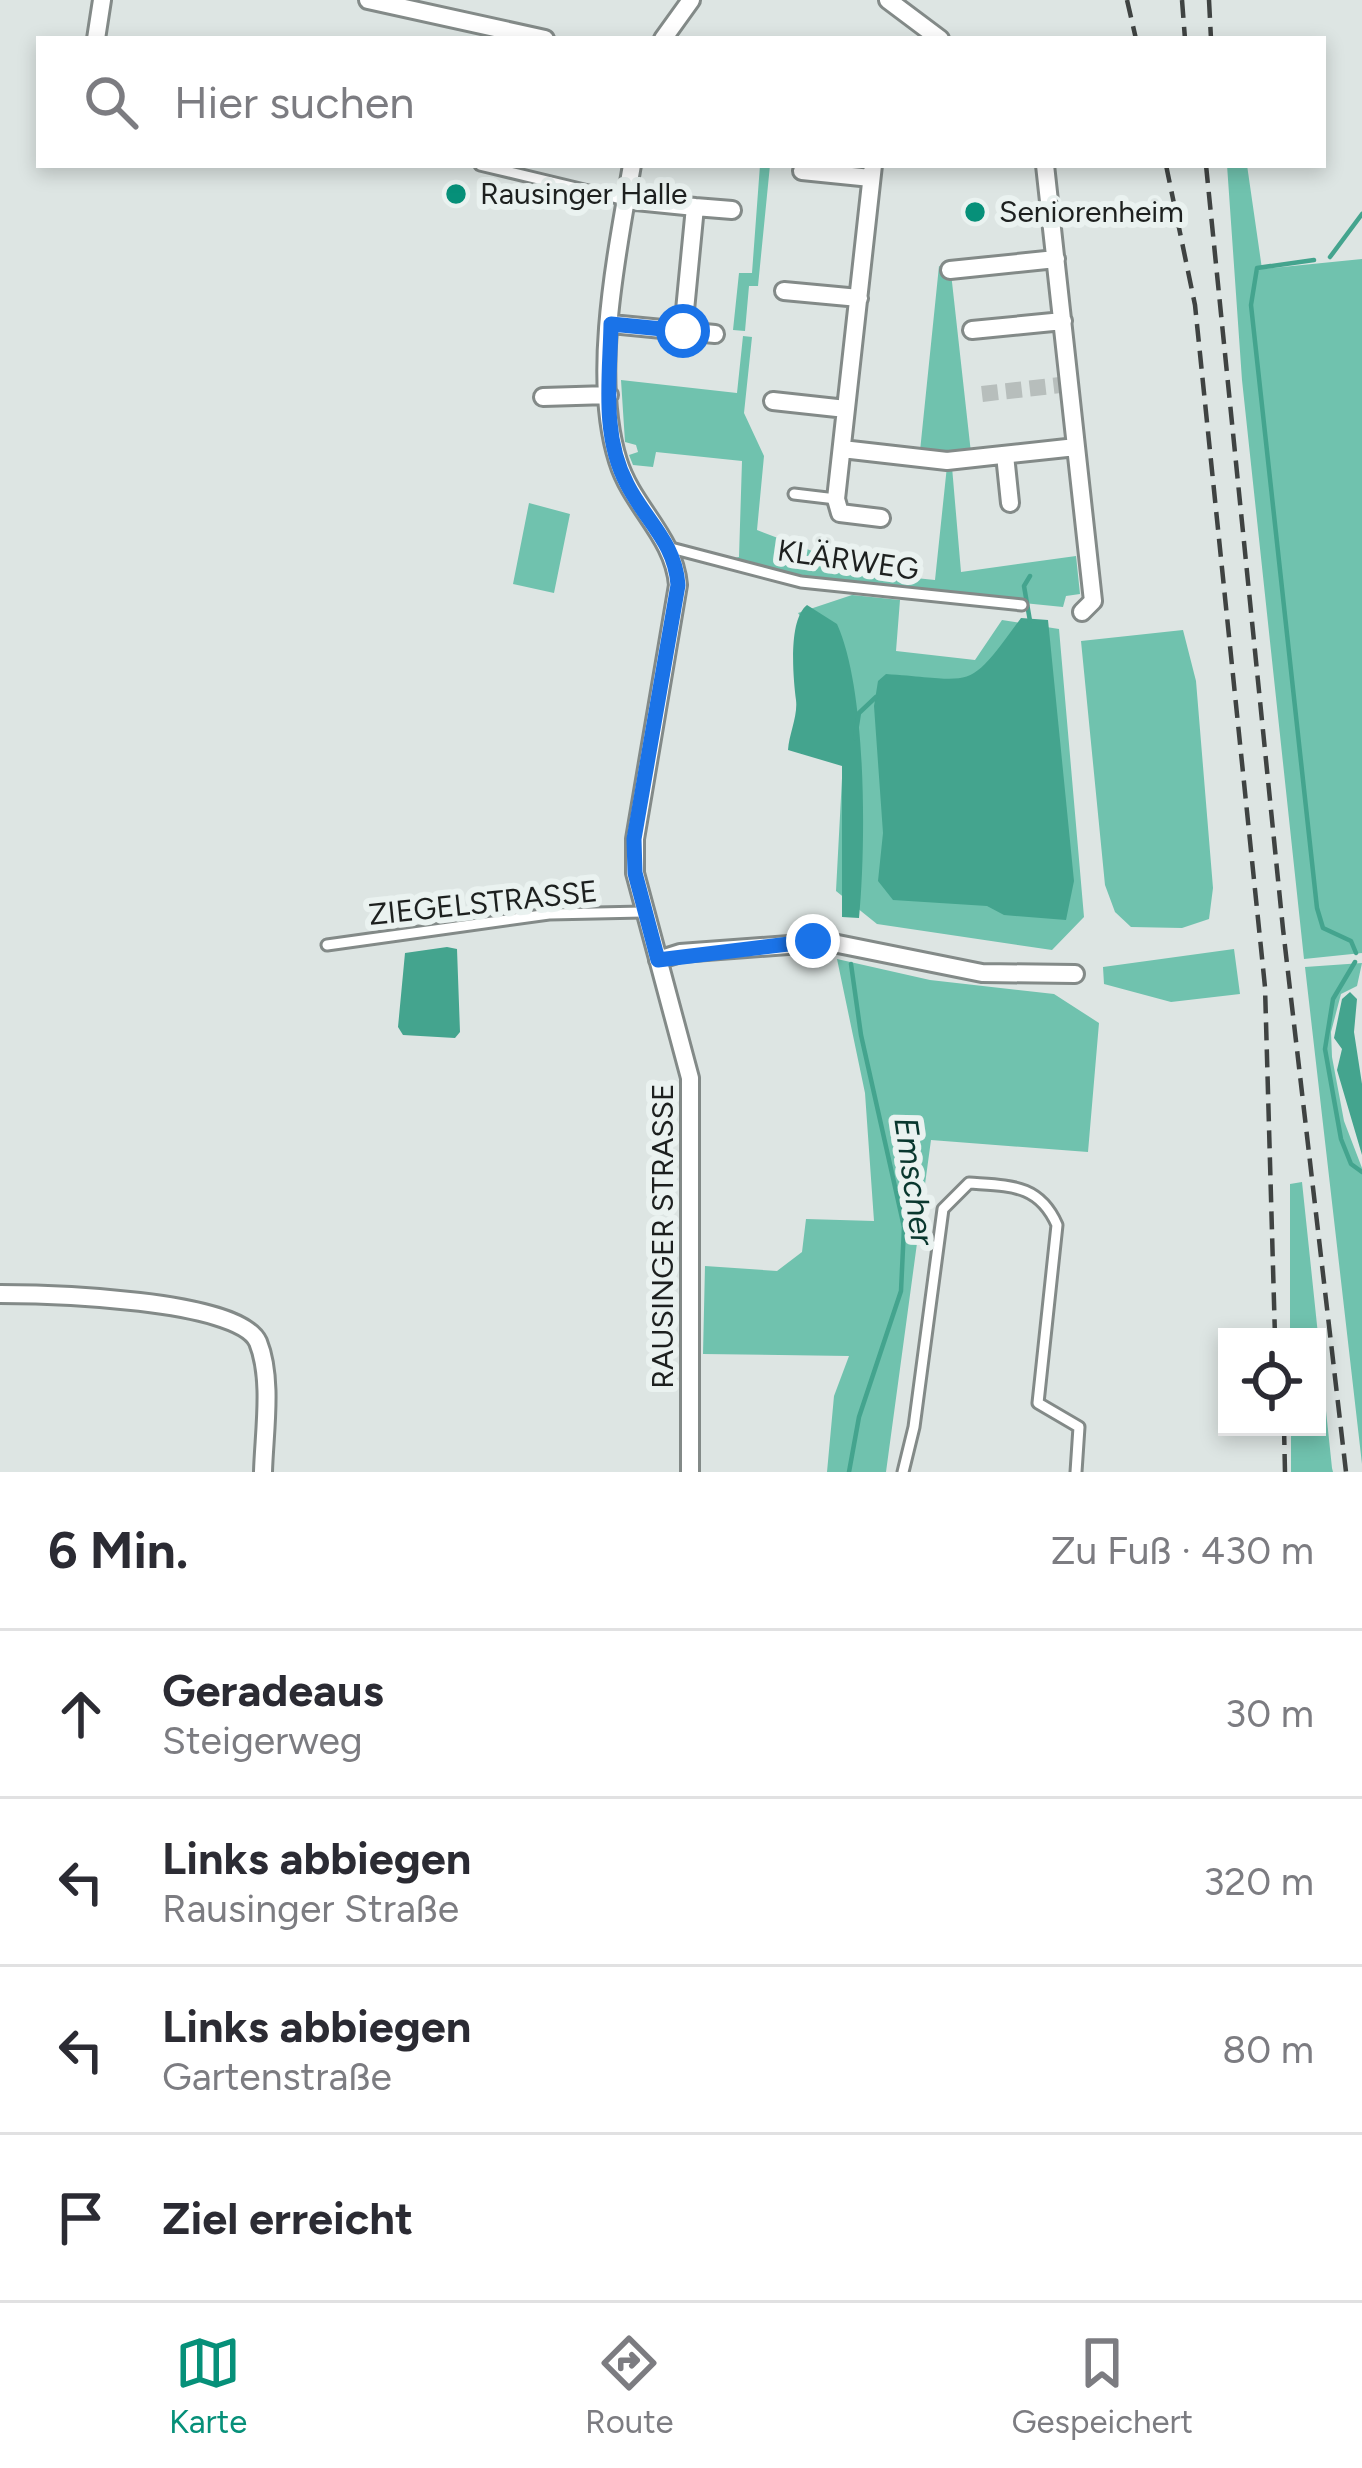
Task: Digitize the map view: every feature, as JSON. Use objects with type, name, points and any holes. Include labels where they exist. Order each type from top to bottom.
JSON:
[{"type":"street","points":[[96,36],[101,0]]},
{"type":"street","points":[[368,0],[430,7],[534,36]]},
{"type":"street","points":[[665,36],[691,0]]},
{"type":"street","points":[[888,0],[936,36]]},
{"type":"street","points":[[631,168],[611,324],[612,440],[626,482],[671,548]]},
{"type":"street","points":[[1045,168],[1093,601],[1082,612]]},
{"type":"street","points":[[802,171],[872,171],[836,499],[839,513],[881,518]]},
{"type":"street","points":[[626,200],[732,210]]},
{"type":"street","points":[[683,331],[695,207]]},
{"type":"street","points":[[950,270],[1056,259]]},
{"type":"street","points":[[784,291],[859,298]]},
{"type":"street","points":[[972,330],[1063,321]]},
{"type":"street","points":[[611,324],[715,334]]},
{"type":"street","points":[[543,397],[609,395]]},
{"type":"street","points":[[773,401],[846,409]]},
{"type":"street","points":[[842,448],[947,461],[1076,447]]},
{"type":"street","points":[[1005,455],[1010,503]]},
{"type":"street","name":"RAUSINGER STRASSE","points":[[671,548],[678,585],[634,839],[643,912],[690,1078],[690,1472]]},
{"type":"street","points":[[658,960],[680,953],[828,941],[982,973],[1076,974]]},
{"type":"street","points":[[0,1294],[196,1310],[238,1321],[256,1338],[262,1360],[263,1472]]},
{"type":"lane","points":[[493,168],[626,200]]},
{"type":"lane","points":[[794,494],[836,499]]},
{"type":"lane","name":"KLÄRWEG","points":[[671,548],[801,582],[1022,605]]},
{"type":"lane","name":"ZIEGELSTRASSE","points":[[327,945],[549,914],[643,912]]},
{"type":"lane","points":[[903,1472],[914,1427],[943,1209],[969,1183],[1025,1187],[1043,1201],[1057,1226],[1038,1402],[1079,1427],[1076,1472]]},
{"type":"shaded area","points":[[760,168],[770,168],[758,286],[749,286],[745,331],[733,330],[739,273],[752,273]]},
{"type":"shaded area","points":[[1227,168],[1247,168],[1262,269],[1362,259],[1362,953],[1304,959],[1242,380]]},
{"type":"shaded area","points":[[939,266],[951,273],[971,453],[920,451]]},
{"type":"shaded area","points":[[743,336],[752,337],[744,413],[764,456],[757,530],[828,557],[828,569],[935,580],[947,466],[952,467],[961,572],[1076,556],[1080,594],[1066,596],[1063,607],[808,581],[727,560],[739,557],[742,461],[656,452],[653,467],[633,465],[629,455],[638,452],[636,445],[625,442],[621,380],[737,393]]},
{"type":"shaded area","points":[[529,503],[570,514],[554,593],[513,584]]},
{"type":"shaded area","points":[[852,595],[900,600],[896,651],[975,660],[1002,620],[1059,629],[1084,917],[1052,950],[877,924],[836,891],[847,684],[798,613]]},
{"type":"shaded area","points":[[807,605],[837,624],[854,688],[863,810],[859,918],[842,917],[842,766],[788,750],[796,706],[794,635]]},
{"type":"shaded area","points":[[1021,618],[1048,620],[1074,881],[1066,920],[1004,915],[987,906],[893,900],[878,881],[883,833],[874,706],[878,681],[886,674],[967,676],[990,659]]},
{"type":"shaded area","points":[[1183,630],[1196,681],[1213,888],[1209,919],[1182,928],[1131,927],[1115,912],[1105,885],[1081,641]]},
{"type":"shaded area","points":[[457,949],[460,1032],[455,1038],[403,1035],[398,1027],[405,953]]},
{"type":"shaded area","points":[[1234,949],[1240,994],[1171,1002],[1104,984],[1103,967]]},
{"type":"shaded area","points":[[837,959],[930,980],[1054,994],[1099,1023],[1088,1152],[931,1140],[886,1472],[827,1472],[834,1396],[849,1356],[703,1354],[705,1266],[777,1271],[802,1252],[806,1219],[874,1221],[865,1093]]},
{"type":"shaded area","points":[[1362,963],[1357,986],[1341,994],[1331,1032],[1344,1121],[1362,1168],[1362,1464],[1305,967]]},
{"type":"shaded area","points":[[1350,992],[1357,999],[1354,1032],[1362,1084],[1362,1155],[1337,1070],[1342,1049],[1334,1038],[1342,999]]},
{"type":"shaded area","points":[[1302,1182],[1318,1328],[1290,1328],[1290,1184]]},
{"type":"shaded area","points":[[1326,1407],[1333,1472],[1291,1472],[1291,1436],[1326,1436]]},
{"type":"waterway","name":"Emscher","points":[[1330,257],[1362,214]]},
{"type":"waterway","points":[[1314,260],[1257,268],[1251,305],[1317,908],[1323,928],[1351,941],[1356,953]]},
{"type":"waterway","name":"Emscher","points":[[1030,576],[1024,586],[1030,621]]},
{"type":"waterway","name":"Emscher","points":[[855,738],[859,713],[876,697]]},
{"type":"waterway","points":[[1355,962],[1333,999],[1325,1049],[1341,1139],[1351,1164],[1362,1172]]},
{"type":"waterway","name":"Emscher","points":[[849,1472],[859,1417],[901,1291],[904,1227],[861,1035],[851,964]]},
{"type":"tunnel","points":[[982,394],[1069,384]]},
{"type":"railway","points":[[1127,0],[1135,36]]},
{"type":"railway","points":[[1182,0],[1185,36]]},
{"type":"railway","points":[[1209,0],[1211,36]]},
{"type":"railway","points":[[1167,168],[1195,305],[1265,987],[1275,1328]]},
{"type":"railway","points":[[1206,168],[1283,929],[1346,1472]]},
{"type":"railway","points":[[1284,1436],[1285,1472]]},
{"type":"place","name":"Rausinger Halle","points":[[456,194]]},
{"type":"place","name":"Seniorenheim","points":[[975,212]]},
{"type":"route","points":[[683,331],[611,324],[608,416],[612,440],[626,482],[671,548],[678,585],[634,839],[643,912],[658,960],[680,953],[813,941]]}]
